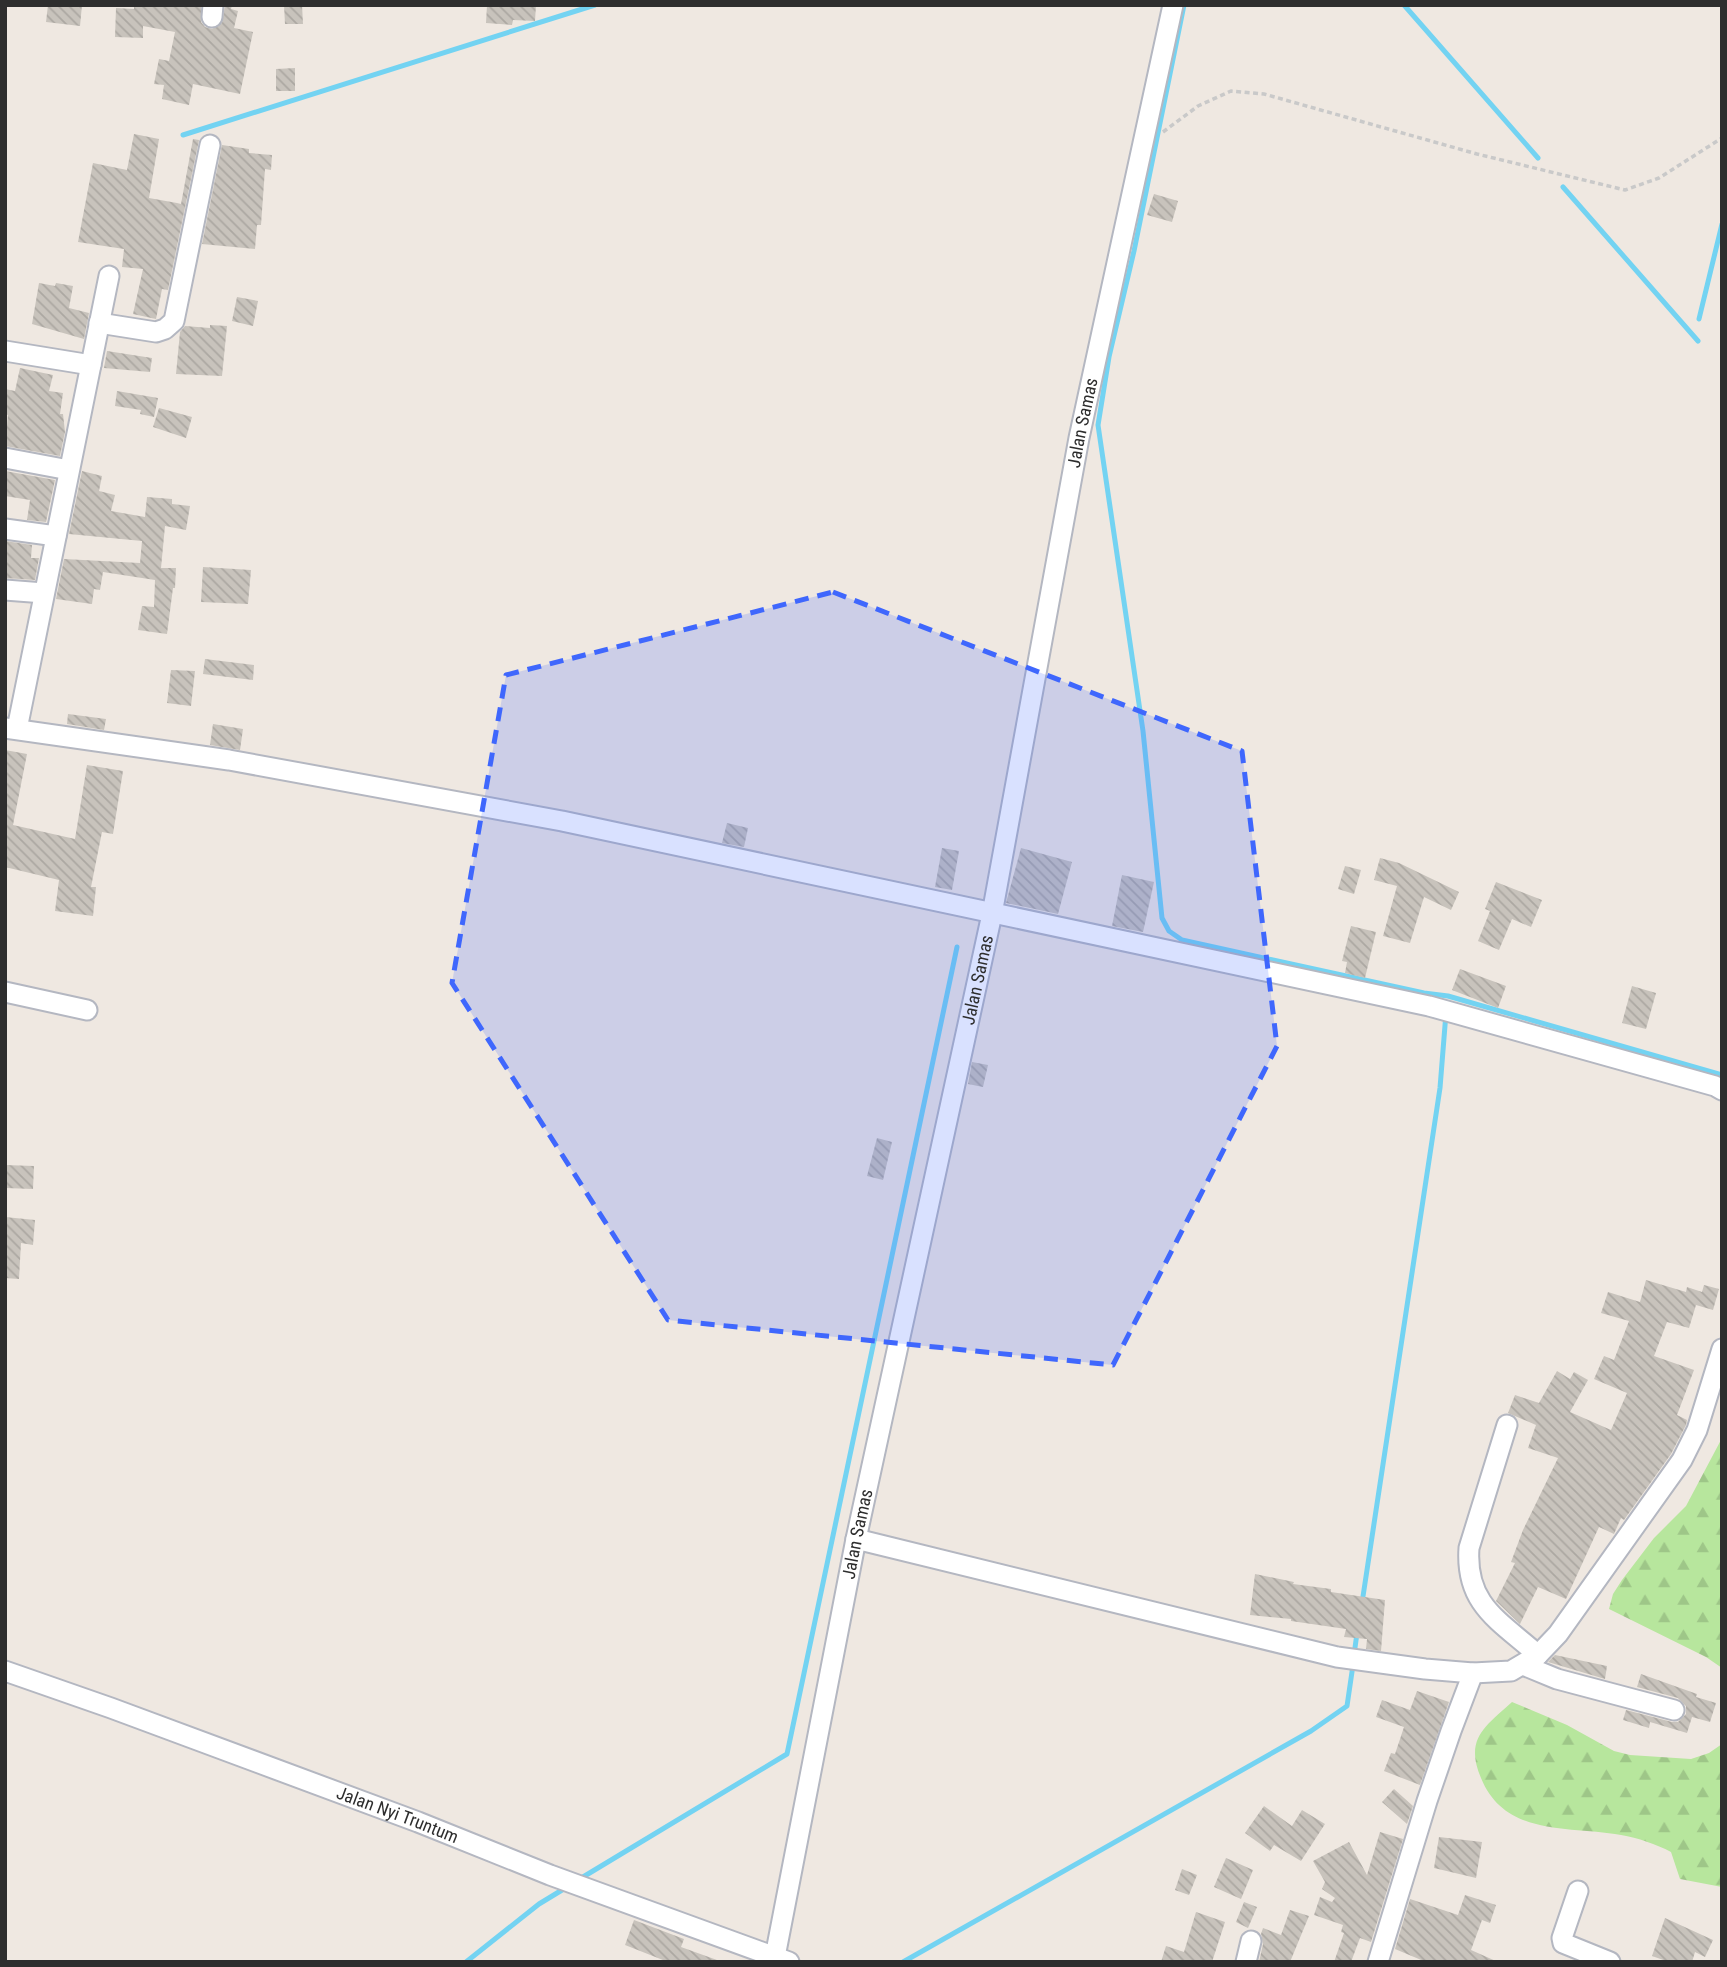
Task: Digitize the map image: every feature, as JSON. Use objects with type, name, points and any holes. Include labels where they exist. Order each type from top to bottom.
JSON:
[{"type":"street","name":"Jalan Samas","points":[[779,1959],[856,1539],[992,914],[1079,438],[1172,5]]},
{"type":"street","points":[[99,323],[156,332],[169,327],[174,321],[209,145]]},
{"type":"street","points":[[108,276],[44,593],[11,728],[229,760],[562,821],[1429,1006],[1722,1090]]},
{"type":"street","points":[[5,351],[90,365]]},
{"type":"street","points":[[5,458],[69,470]]},
{"type":"street","points":[[5,529],[56,536]]},
{"type":"street","points":[[5,590],[44,593]]},
{"type":"street","points":[[5,992],[87,1010]]},
{"type":"street","points":[[856,1539],[1337,1657],[1474,1674],[1511,1671],[1531,1660],[1558,1634],[1687,1452],[1697,1430],[1722,1349]]},
{"type":"street","points":[[1507,1425],[1469,1548],[1471,1583],[1483,1607],[1531,1660],[1557,1679],[1674,1710]]},
{"type":"street","name":"Jalan Nyi Truntum","points":[[5,1671],[405,1817],[550,1875],[779,1959]]},
{"type":"street","points":[[1378,1962],[1435,1777],[1474,1674]]},
{"type":"street","points":[[1578,1891],[1562,1938],[1563,1943],[1611,1962]]},
{"type":"street","points":[[1246,1962],[1251,1941]]},
{"type":"path","points":[[1172,125],[1198,106],[1231,91],[1264,94],[1477,154],[1625,190],[1659,178],[1722,138]]},
{"type":"highlighted area","points":[[833,592],[1242,751],[1277,1046],[1113,1365],[668,1320],[452,983],[506,675]]},
{"type":"green space","points":[[1722,1438],[1722,1668],[1706,1657],[1609,1609],[1613,1594],[1622,1580],[1654,1538],[1686,1506]]},
{"type":"green space","points":[[1512,1702],[1567,1725],[1614,1751],[1630,1755],[1691,1759],[1709,1753],[1722,1744],[1722,1887],[1680,1879],[1671,1852],[1659,1846],[1621,1835],[1540,1825],[1522,1820],[1506,1811],[1492,1797],[1481,1778],[1475,1753],[1480,1734]]},
{"type":"building","points":[[48,5],[82,5],[80,26],[46,22]]},
{"type":"building","points":[[134,5],[201,5],[201,22],[212,29],[222,23],[225,5],[232,5],[231,9],[238,11],[234,28],[253,32],[240,94],[193,84],[189,105],[162,99],[164,85],[154,84],[159,59],[169,61],[175,32],[143,26],[143,38],[115,37],[116,8],[134,9]]},
{"type":"building","points":[[284,5],[302,5],[303,24],[285,24]]},
{"type":"building","points":[[487,5],[536,5],[535,21],[513,20],[512,25],[486,23]]},
{"type":"building","points":[[295,68],[295,91],[276,91],[276,69]]},
{"type":"building","points":[[134,134],[159,139],[149,198],[181,204],[193,139],[199,140],[168,290],[162,289],[156,319],[133,314],[143,269],[122,267],[124,249],[78,242],[93,163],[127,170]]},
{"type":"building","points":[[222,145],[249,149],[249,153],[272,155],[271,170],[265,169],[261,225],[257,225],[255,249],[202,244]]},
{"type":"building","points":[[1154,194],[1178,201],[1172,222],[1147,215]]},
{"type":"building","points":[[39,283],[73,286],[69,308],[89,313],[84,339],[32,324]]},
{"type":"building","points":[[237,297],[258,301],[253,326],[232,321]]},
{"type":"building","points":[[210,325],[227,326],[222,376],[176,374],[180,332],[185,326],[210,328]]},
{"type":"building","points":[[107,351],[152,358],[150,372],[104,368]]},
{"type":"building","points":[[20,368],[53,375],[49,391],[63,393],[60,414],[63,414],[65,432],[60,456],[5,446],[8,415],[5,414],[5,389],[15,391]]},
{"type":"building","points":[[117,391],[158,398],[154,417],[140,414],[141,410],[115,406]]},
{"type":"building","points":[[159,408],[192,417],[186,438],[153,427]]},
{"type":"building","points":[[5,471],[55,480],[46,522],[27,520],[30,500],[5,496]]},
{"type":"building","points":[[82,471],[102,476],[99,491],[115,495],[111,511],[145,517],[147,497],[172,499],[172,504],[190,506],[186,530],[165,526],[161,568],[176,568],[167,634],[138,630],[142,606],[154,607],[155,580],[103,572],[100,590],[94,589],[92,604],[56,599],[64,559],[140,563],[142,541],[69,534]]},
{"type":"building","points":[[5,541],[32,545],[31,558],[39,558],[35,580],[5,578]]},
{"type":"building","points":[[203,567],[251,570],[248,604],[201,602]]},
{"type":"building","points":[[205,659],[254,665],[253,680],[203,674]]},
{"type":"building","points":[[171,670],[195,671],[191,706],[167,703]]},
{"type":"building","points":[[68,714],[106,719],[104,730],[67,724]]},
{"type":"building","points":[[213,724],[243,729],[240,750],[210,745]]},
{"type":"building","points":[[5,750],[27,754],[13,825],[75,839],[87,765],[123,771],[113,834],[102,832],[91,887],[96,887],[93,916],[55,911],[59,880],[5,867]]},
{"type":"building","points":[[727,823],[748,828],[744,847],[722,843]]},
{"type":"building","points":[[942,848],[959,851],[952,890],[935,887]]},
{"type":"building","points":[[1021,848],[1072,862],[1058,914],[1006,903]]},
{"type":"building","points":[[1380,858],[1399,863],[1459,892],[1451,910],[1424,897],[1410,943],[1383,936],[1397,886],[1374,880]]},
{"type":"building","points":[[1345,866],[1361,870],[1354,894],[1338,889]]},
{"type":"building","points":[[1122,875],[1154,882],[1143,932],[1112,926]]},
{"type":"building","points":[[1496,882],[1542,900],[1531,927],[1512,919],[1499,950],[1478,941],[1490,911],[1485,909]]},
{"type":"building","points":[[1351,926],[1376,932],[1365,978],[1345,973],[1347,962],[1342,961]]},
{"type":"building","points":[[1460,969],[1506,986],[1498,1008],[1452,990]]},
{"type":"building","points":[[1632,986],[1656,993],[1646,1029],[1622,1023]]},
{"type":"building","points":[[972,1062],[988,1065],[983,1087],[968,1084]]},
{"type":"building","points":[[877,1138],[892,1142],[883,1180],[867,1176]]},
{"type":"building","points":[[5,1165],[34,1166],[33,1189],[5,1188]]},
{"type":"building","points":[[5,1217],[35,1220],[33,1245],[21,1243],[19,1279],[5,1278]]},
{"type":"building","points":[[1646,1280],[1686,1292],[1687,1287],[1702,1292],[1704,1285],[1719,1289],[1713,1310],[1696,1305],[1689,1328],[1667,1322],[1654,1356],[1694,1370],[1677,1415],[1687,1420],[1686,1425],[1671,1454],[1624,1520],[1621,1518],[1614,1534],[1599,1527],[1566,1599],[1538,1587],[1520,1624],[1496,1601],[1515,1563],[1511,1562],[1523,1530],[1558,1458],[1528,1448],[1536,1425],[1508,1413],[1515,1395],[1539,1403],[1557,1371],[1570,1379],[1574,1372],[1588,1380],[1570,1412],[1611,1430],[1627,1393],[1594,1379],[1604,1356],[1614,1360],[1629,1321],[1601,1313],[1608,1292],[1640,1302]]},
{"type":"building","points":[[1255,1574],[1294,1582],[1293,1584],[1331,1589],[1331,1592],[1385,1600],[1381,1651],[1366,1649],[1367,1639],[1344,1637],[1346,1629],[1250,1615]]},
{"type":"building","points":[[1555,1655],[1607,1666],[1605,1679],[1548,1662]]},
{"type":"building","points":[[1641,1674],[1716,1703],[1710,1722],[1692,1717],[1687,1733],[1650,1722],[1649,1728],[1623,1720],[1626,1710],[1672,1722],[1678,1722],[1686,1714],[1686,1706],[1678,1698],[1637,1687]]},
{"type":"building","points":[[1417,1691],[1449,1702],[1420,1785],[1384,1771],[1391,1753],[1395,1754],[1404,1727],[1376,1717],[1382,1700],[1410,1710]]},
{"type":"building","points":[[1394,1789],[1413,1806],[1407,1824],[1382,1802]]},
{"type":"building","points":[[1264,1806],[1292,1826],[1302,1810],[1325,1824],[1301,1861],[1274,1845],[1270,1851],[1245,1833]]},
{"type":"building","points":[[1380,1832],[1403,1839],[1371,1942],[1360,1938],[1351,1962],[1334,1962],[1344,1933],[1341,1932],[1343,1925],[1314,1915],[1320,1897],[1332,1902],[1335,1898],[1322,1889],[1325,1882],[1313,1861],[1349,1842],[1367,1875]]},
{"type":"building","points":[[1439,1837],[1482,1842],[1476,1878],[1434,1868]]},
{"type":"building","points":[[1226,1858],[1253,1870],[1241,1899],[1214,1887]]},
{"type":"building","points":[[1182,1869],[1197,1875],[1189,1895],[1175,1890]]},
{"type":"building","points":[[1465,1895],[1496,1905],[1490,1923],[1482,1920],[1471,1950],[1498,1962],[1426,1962],[1395,1949],[1410,1899],[1458,1915]]},
{"type":"building","points":[[1244,1902],[1257,1907],[1248,1928],[1236,1922]]},
{"type":"building","points":[[1290,1910],[1309,1916],[1290,1962],[1259,1962],[1263,1928],[1281,1935]]},
{"type":"building","points":[[1196,1912],[1225,1922],[1212,1962],[1161,1962],[1166,1946],[1184,1952]]},
{"type":"building","points":[[1665,1918],[1713,1940],[1705,1957],[1695,1952],[1692,1962],[1669,1962],[1652,1956]]},
{"type":"building","points":[[634,1920],[684,1939],[681,1947],[717,1962],[668,1962],[625,1945]]},
{"type":"waterway","points":[[183,135],[595,5]]},
{"type":"waterway","points":[[1184,5],[1134,251],[1109,357],[1098,425],[1143,731],[1162,918],[1169,931],[1182,940],[1448,996],[1722,1075]]},
{"type":"waterway","points":[[1404,5],[1538,158]]},
{"type":"waterway","points":[[1563,187],[1698,341]]},
{"type":"waterway","points":[[1699,319],[1722,224]]},
{"type":"waterway","points":[[578,1880],[787,1754],[957,947]]},
{"type":"waterway","points":[[1362,1603],[1440,1088],[1446,1013]]},
{"type":"waterway","points":[[1354,1655],[1357,1633]]},
{"type":"waterway","points":[[903,1962],[1311,1731],[1347,1706],[1353,1665]]},
{"type":"waterway","points":[[466,1962],[539,1904],[567,1887]]}]
